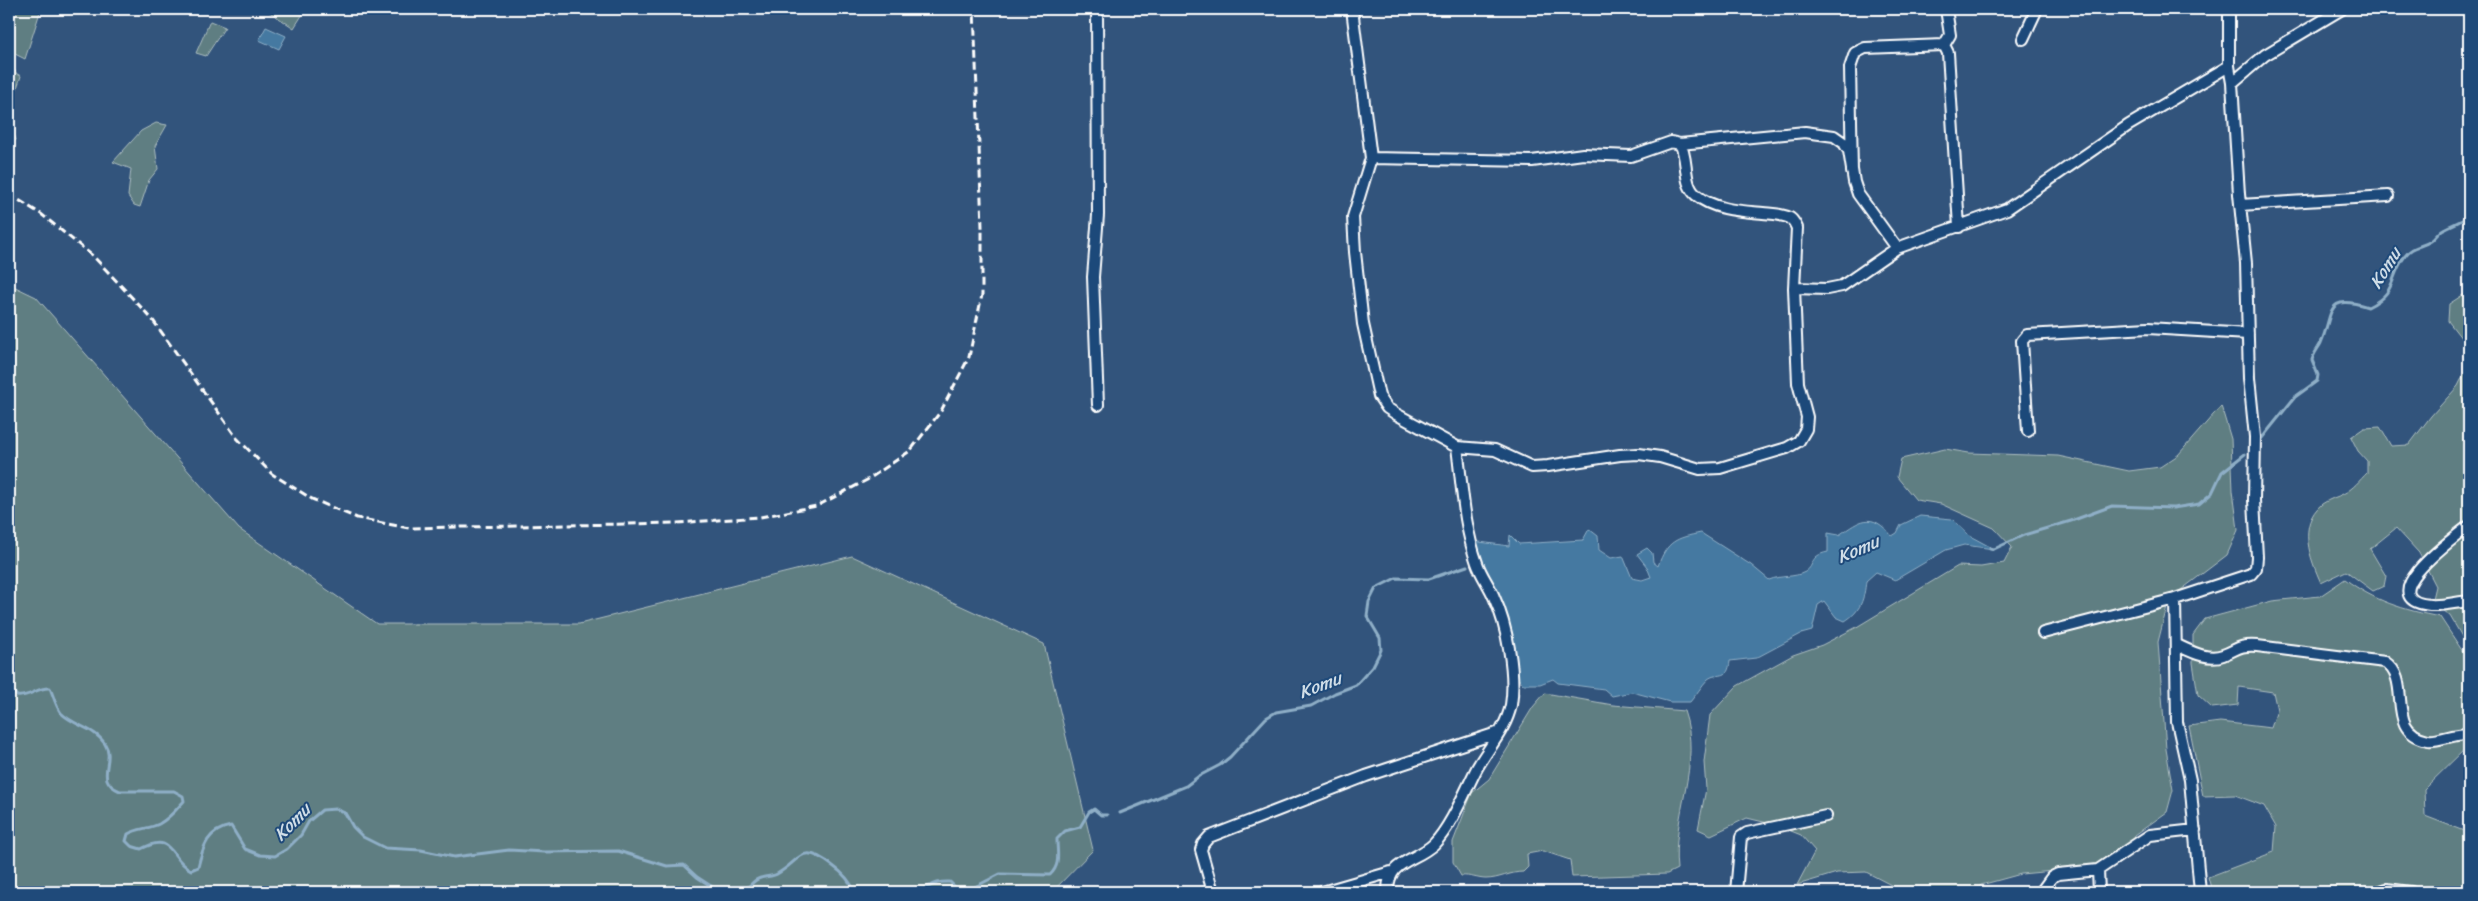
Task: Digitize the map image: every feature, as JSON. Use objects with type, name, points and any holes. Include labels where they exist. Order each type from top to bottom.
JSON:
[{"type":"street","points":[[1097,9],[1098,215],[1093,277],[1098,405]]},
{"type":"street","points":[[1352,9],[1371,158],[1353,217],[1359,298],[1380,396],[1387,408],[1396,414],[1457,447],[1495,450],[1532,467],[1620,454],[1640,454],[1660,457],[1700,469],[1720,468],[1787,448],[1799,441],[1806,429],[1807,418],[1798,383],[1794,288],[1797,228],[1792,220],[1783,215],[1737,210],[1710,204],[1695,194],[1688,184],[1684,152],[1680,144]]},
{"type":"street","points":[[1944,45],[1950,35],[1946,9]]},
{"type":"street","points":[[2024,39],[2037,9]]},
{"type":"street","points":[[2043,633],[2175,599],[2251,574],[2256,568],[2254,436],[2245,295],[2246,263],[2232,83],[2229,66],[2229,9]]},
{"type":"street","points":[[2232,83],[2265,55],[2342,9]]},
{"type":"street","points":[[1852,172],[1850,68],[1855,53],[1865,48],[1944,45]]},
{"type":"street","points":[[1944,45],[1948,53],[1959,227]]},
{"type":"street","points":[[1794,288],[1827,289],[1842,286],[1897,248],[2007,209],[2129,125],[2229,66]]},
{"type":"street","points":[[1371,158],[1532,161],[1583,154],[1631,156],[1671,142],[1680,144],[1805,132],[1821,133],[1834,136],[1844,143],[1849,151],[1858,194],[1897,248]]},
{"type":"street","points":[[2240,205],[2388,196]]},
{"type":"street","points":[[2028,431],[2022,364],[2022,341],[2027,335],[2148,328],[2248,334]]},
{"type":"street","points":[[1322,892],[1391,872],[1434,844],[1453,815],[1486,753],[1500,732],[1511,704],[1512,682],[1506,632],[1494,597],[1477,564],[1469,532],[1457,447]]},
{"type":"street","points":[[2469,526],[2429,558],[2413,577],[2409,587],[2411,596],[2415,601],[2430,605],[2469,601]]},
{"type":"street","points":[[2175,599],[2177,722],[2190,780],[2200,892]]},
{"type":"street","points":[[2177,645],[2203,656],[2222,656],[2236,647],[2257,646],[2385,662],[2392,667],[2396,675],[2402,717],[2406,728],[2430,741],[2457,733],[2469,734]]},
{"type":"street","points":[[1213,892],[1201,850],[1209,837],[1366,776],[1500,732]]},
{"type":"street","points":[[1736,892],[1741,837],[1747,833],[1826,816]]},
{"type":"street","points":[[2041,892],[2047,882],[2058,874],[2098,870],[2150,835],[2195,830]]},
{"type":"street","points":[[2098,870],[2100,892]]},
{"type":"street","points":[[1388,892],[1387,882],[1391,872]]},
{"type":"street","points":[[2378,892],[2387,889],[2411,892]]},
{"type":"green space","points":[[9,9],[41,9],[25,59],[9,51]]},
{"type":"green space","points":[[269,9],[306,9],[294,28],[268,11]]},
{"type":"green space","points":[[210,21],[225,27],[206,56],[196,53]]},
{"type":"green space","points":[[9,62],[17,74],[21,76],[12,108],[13,131],[16,140],[9,144]]},
{"type":"green space","points":[[156,123],[167,125],[155,146],[158,169],[149,180],[140,207],[134,205],[128,196],[131,169],[113,162],[141,131]]},
{"type":"green space","points":[[9,284],[36,297],[239,529],[377,624],[579,624],[852,556],[1044,644],[1093,850],[1052,892],[9,892]]},
{"type":"green space","points":[[2469,291],[2469,348],[2448,321],[2449,304]]},
{"type":"green space","points":[[2467,368],[2469,368],[2469,637],[2464,640],[2450,616],[2432,603],[2436,586],[2419,553],[2396,528],[2370,549],[2386,576],[2384,586],[2373,591],[2346,571],[2321,583],[2310,553],[2308,532],[2314,512],[2322,504],[2347,492],[2367,473],[2367,461],[2358,451],[2351,437],[2364,428],[2380,427],[2391,446],[2409,445],[2431,416],[2458,386]]},
{"type":"green space","points":[[2221,406],[2231,439],[2233,491],[2238,530],[2227,555],[2169,599],[2158,642],[2166,749],[2173,790],[2167,812],[2135,835],[2133,853],[2117,865],[2021,874],[1981,885],[1973,892],[1893,892],[1891,885],[1866,872],[1837,873],[1797,885],[1815,851],[1801,835],[1776,825],[1747,818],[1711,835],[1698,829],[1706,789],[1704,762],[1710,715],[1737,686],[1793,655],[1822,645],[1855,628],[1958,566],[1981,567],[2004,563],[2012,547],[1994,528],[1941,504],[1916,500],[1897,477],[1901,459],[1945,449],[1969,453],[2058,456],[2129,471],[2160,467],[2178,455]]},
{"type":"green space","points":[[2345,579],[2356,587],[2390,604],[2440,617],[2469,661],[2469,745],[2424,789],[2425,816],[2469,833],[2469,892],[2212,892],[2208,877],[2274,852],[2276,827],[2264,806],[2235,795],[2203,796],[2189,726],[2220,722],[2271,728],[2277,710],[2273,692],[2239,687],[2238,705],[2212,708],[2198,695],[2193,663],[2193,635],[2205,619],[2272,601],[2320,596]]},
{"type":"green space","points":[[1545,693],[1613,705],[1684,711],[1689,731],[1690,751],[1689,770],[1678,829],[1677,869],[1667,874],[1572,877],[1570,860],[1543,851],[1527,854],[1528,867],[1523,872],[1491,879],[1461,876],[1453,862],[1453,842],[1472,793],[1489,779],[1533,707]]},
{"type":"water","points":[[266,27],[286,36],[279,49],[259,40]]},
{"type":"water","points":[[1920,516],[1952,519],[1970,536],[1994,549],[1964,545],[1946,550],[1895,580],[1876,572],[1866,581],[1863,599],[1858,609],[1845,621],[1836,617],[1824,601],[1818,605],[1812,631],[1801,634],[1756,658],[1730,661],[1727,672],[1708,679],[1690,702],[1670,702],[1632,692],[1612,696],[1604,689],[1558,683],[1553,679],[1540,684],[1523,684],[1515,675],[1511,633],[1495,588],[1483,577],[1472,541],[1509,546],[1510,535],[1519,544],[1583,540],[1589,529],[1598,536],[1599,550],[1611,558],[1623,556],[1632,578],[1642,580],[1651,577],[1647,567],[1637,554],[1647,548],[1652,553],[1653,562],[1658,566],[1665,551],[1673,542],[1701,533],[1751,565],[1769,580],[1805,572],[1815,558],[1828,552],[1828,533],[1839,535],[1866,520],[1878,523],[1892,536],[1897,533],[1901,525]]},
{"type":"waterway","name":"Komu","points":[[2258,443],[2295,397],[2317,381],[2318,375],[2312,360],[2321,343],[2333,308],[2337,304],[2344,302],[2368,307],[2378,301],[2388,290],[2400,264],[2408,253],[2414,248],[2431,241],[2442,230],[2469,216]]},
{"type":"waterway","name":"Komu","points":[[1990,548],[1994,549],[2024,535],[2112,506],[2173,508],[2199,504],[2212,493],[2222,472],[2245,454]]},
{"type":"waterway","name":"Komu","points":[[1120,813],[1186,786],[1199,776],[1220,765],[1230,757],[1266,718],[1276,712],[1311,706],[1335,693],[1356,685],[1373,666],[1381,650],[1380,638],[1367,616],[1369,602],[1376,588],[1396,578],[1429,579],[1467,566]]},
{"type":"waterway","name":"Komu","points":[[9,670],[12,672],[11,689],[17,696],[50,688],[61,713],[101,739],[108,750],[106,776],[112,787],[120,791],[174,791],[183,796],[184,801],[167,819],[155,826],[128,834],[126,841],[131,846],[141,849],[152,844],[160,843],[166,845],[191,870],[198,867],[208,840],[223,828],[231,826],[245,849],[260,855],[275,856],[287,849],[301,835],[309,821],[322,810],[336,809],[345,813],[353,827],[363,837],[385,848],[421,850],[454,857],[509,850],[544,852],[618,851],[667,866],[684,865],[697,877],[714,888],[731,892]]},
{"type":"waterway","name":"Komu","points":[[916,892],[936,883],[945,882],[950,882],[958,890],[965,892],[1000,874],[1050,875],[1057,863],[1057,839],[1065,831],[1080,827],[1089,812],[1094,809],[1101,815],[1107,815]]},
{"type":"waterway","name":"Komu","points":[[740,892],[758,879],[777,874],[802,855],[807,854],[814,855],[837,869],[843,874],[855,892]]},
{"type":"railway","points":[[9,194],[41,214],[94,257],[152,319],[236,437],[272,474],[312,499],[357,518],[409,528],[677,523],[760,517],[817,506],[867,480],[910,451],[941,411],[969,357],[982,295],[982,227],[974,9]]}]
